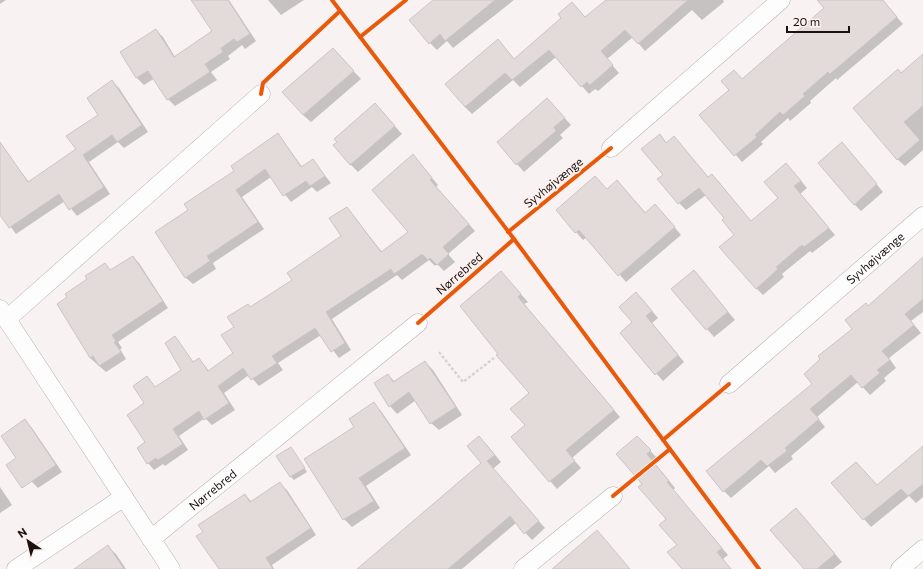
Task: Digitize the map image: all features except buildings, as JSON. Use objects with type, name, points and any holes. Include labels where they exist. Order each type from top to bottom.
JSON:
[{"type":"street","points":[[611,148],[781,0]]},
{"type":"street","points":[[171,569],[3,314],[261,94]]},
{"type":"street","name":"Syvhøjvænge","points":[[729,384],[923,216]]},
{"type":"street","name":"Nørrebred","points":[[151,539],[418,323]]},
{"type":"street","points":[[523,569],[613,496]]},
{"type":"street","points":[[16,569],[124,497]]},
{"type":"street","points":[[900,569],[923,549]]},
{"type":"path","points":[[439,352],[463,382],[494,358]]},
{"type":"cycle path","points":[[332,0],[514,239],[759,569]]},
{"type":"cycle path","points":[[360,37],[406,0]]},
{"type":"cycle path","points":[[261,94],[263,83],[340,11]]},
{"type":"cycle path","points":[[508,232],[611,148]]},
{"type":"cycle path","points":[[418,323],[514,239]]},
{"type":"cycle path","points":[[663,440],[729,384]]},
{"type":"cycle path","points":[[613,496],[670,449]]}]
